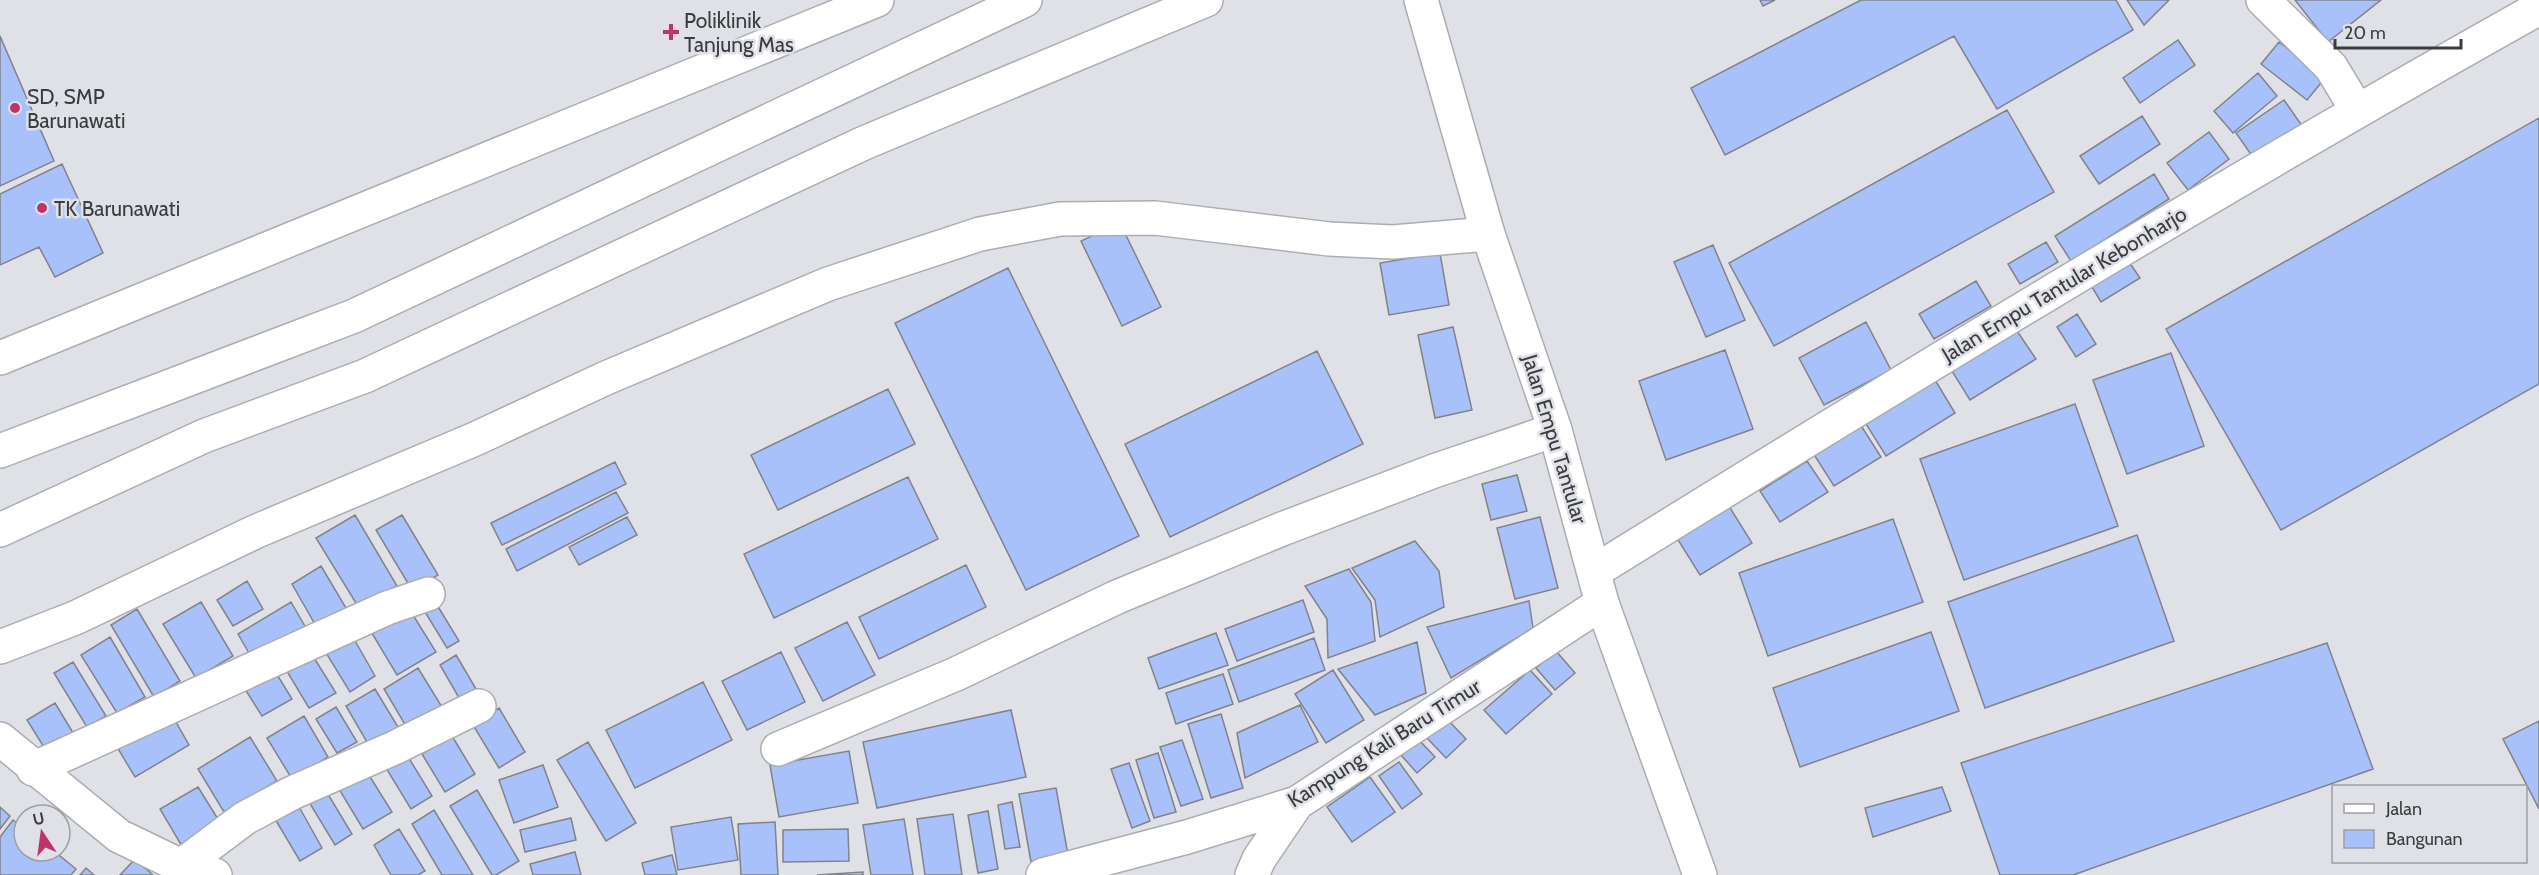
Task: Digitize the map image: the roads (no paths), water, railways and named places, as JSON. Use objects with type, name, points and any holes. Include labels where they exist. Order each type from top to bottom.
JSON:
[{"type":"main road","points":[[0,358],[877,0]]},
{"type":"main road","points":[[0,451],[354,315],[1024,0]]},
{"type":"main road","points":[[0,530],[204,436],[365,376],[864,143],[1206,0]]},
{"type":"main road","name":"Jalan Empu Tantular","points":[[1421,0],[1488,234],[1555,430],[1595,570],[1602,603],[1700,875]]},
{"type":"main road","points":[[2263,0],[2331,67],[2356,110]]},
{"type":"main road","name":"Jalan Empu Tantular Kebonharjo","points":[[1595,570],[1972,338],[2356,110],[2539,8]]},
{"type":"main road","points":[[0,647],[75,618],[257,531],[828,284],[980,234],[1060,219],[1155,218],[1329,239],[1393,242],[1488,234]]},
{"type":"main road","points":[[778,749],[956,674],[1117,597],[1282,529],[1434,471],[1555,430]]},
{"type":"main road","points":[[33,769],[387,608],[428,594]]},
{"type":"main road","name":"Kampung Kali Baru Timur","points":[[1043,875],[1187,837],[1297,802],[1602,603]]},
{"type":"main road","points":[[181,866],[245,818],[282,798],[394,748],[479,706]]},
{"type":"main road","points":[[0,739],[33,769],[118,836],[181,866],[215,875]]},
{"type":"main road","points":[[1252,875],[1259,860],[1297,802]]},
{"type":"place","name":"Poliklinik Tanjung Mas","points":[[671,32]]},
{"type":"place","name":"SD, SMP Barunawati","points":[[15,108]]},
{"type":"place","name":"TK Barunawati","points":[[42,208]]}]
